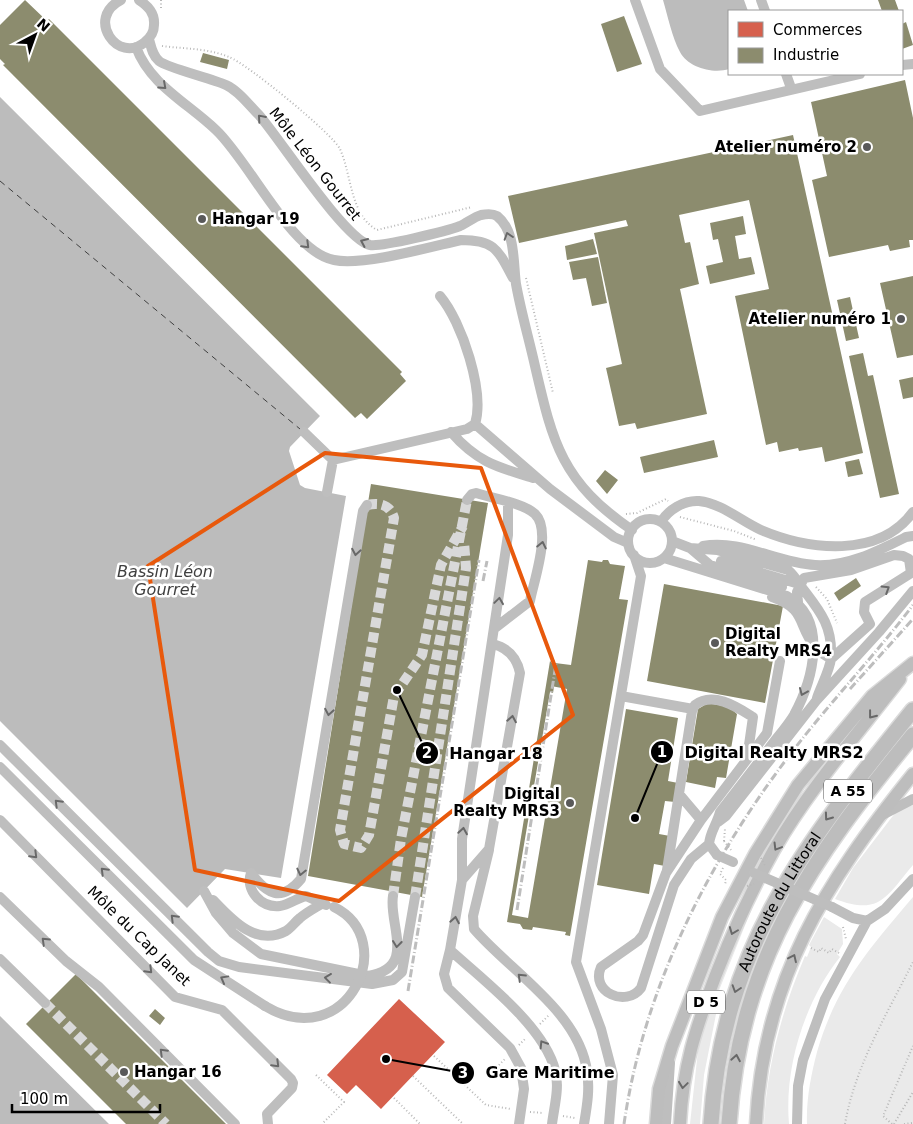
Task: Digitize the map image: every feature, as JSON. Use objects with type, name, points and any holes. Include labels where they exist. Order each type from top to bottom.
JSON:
[{"type":"highway","name":"Autoroute du Littoral","points":[[711,1124],[722,1037],[738,983],[755,940],[789,877],[816,834],[913,710]]},
{"type":"highway","name":"Autoroute du Littoral","points":[[729,1124],[731,1090],[744,1022],[770,948],[802,884],[832,839],[913,735]]},
{"type":"main road","points":[[656,1124],[659,1089],[672,1046],[722,918],[798,785],[872,696],[913,663]]},
{"type":"main road","name":"D 5","points":[[680,1124],[682,1085],[693,1035],[736,923],[774,850],[795,817],[913,663]]},
{"type":"main road","points":[[756,1124],[760,1079],[770,1028],[778,994],[791,961],[825,894],[877,819],[913,774]]},
{"type":"street","points":[[121,0],[109,9],[106,17],[107,32],[115,43],[128,48],[136,47],[149,39],[154,25],[154,17],[151,10],[139,0]]},
{"type":"street","points":[[635,0],[660,69],[700,111],[791,88],[855,75]]},
{"type":"street","name":"Môle Léon Gourret","points":[[149,39],[154,55],[163,64],[198,74],[234,90],[276,135],[345,226],[363,243],[377,246],[455,228],[478,216],[492,214],[499,219],[508,231],[516,284],[549,425],[559,451],[567,468],[586,493],[611,516],[632,530]]},
{"type":"street","name":"Môle Léon Gourret","points":[[136,47],[146,68],[161,85],[200,116],[232,147],[295,233],[317,254],[334,260],[360,261],[461,240],[473,240],[484,242],[498,251],[516,284]]},
{"type":"street","points":[[786,75],[791,88]]},
{"type":"street","points":[[333,460],[467,428],[475,424],[479,412],[470,357],[450,308],[440,296]]},
{"type":"street","points":[[475,424],[539,480],[614,536],[628,543],[641,576],[576,962],[601,1028],[613,1075],[609,1124]]},
{"type":"street","points":[[304,432],[333,460]]},
{"type":"street","points":[[451,432],[466,449],[490,465],[539,480]]},
{"type":"street","points":[[327,492],[333,460]]},
{"type":"street","points":[[467,500],[472,494],[476,493],[535,513],[541,522],[544,536],[530,601],[495,628]]},
{"type":"street","points":[[661,522],[674,509],[693,501],[707,503],[762,530],[827,547],[870,542],[901,526],[913,512]]},
{"type":"street","points":[[508,503],[508,535],[462,839],[462,880],[444,974],[448,988],[513,1052],[521,1068],[523,1080],[519,1124]]},
{"type":"street","points":[[323,904],[306,896],[279,906],[267,904],[251,890],[248,882],[251,873],[261,886],[272,892],[283,894],[293,889],[301,879],[361,521],[363,511],[368,505]]},
{"type":"street","points":[[628,543],[636,524],[648,520],[661,522],[669,530],[672,541],[670,550],[641,576]]},
{"type":"street","points":[[694,551],[720,542],[803,564],[828,566],[846,563],[906,537],[913,536]]},
{"type":"street","points":[[672,541],[694,551],[710,565],[811,597],[822,612],[828,631],[831,659],[816,701]]},
{"type":"street","points":[[694,551],[717,550],[788,570],[795,576],[798,593],[813,632],[810,676],[794,715],[720,812],[718,822]]},
{"type":"street","points":[[634,555],[646,562],[662,559],[787,596],[798,593]]},
{"type":"street","points":[[798,593],[804,578],[809,576],[851,570],[894,555],[903,556],[911,564],[911,573],[906,578],[865,602],[864,612],[870,624],[831,659]]},
{"type":"street","points":[[683,565],[705,578],[782,601],[798,614],[813,645],[831,659]]},
{"type":"street","points":[[867,921],[853,918],[750,871],[735,858],[717,855],[709,844],[710,834],[816,701],[880,632],[913,591]]},
{"type":"street","points":[[493,644],[502,646],[510,652],[518,663],[520,674],[489,849],[473,916],[474,929],[554,1009],[572,1030],[585,1061],[588,1084],[585,1121]]},
{"type":"street","points":[[666,873],[701,820],[767,733],[780,661]]},
{"type":"street","points":[[621,696],[694,709]]},
{"type":"street","points":[[709,844],[691,859],[674,884],[641,988],[636,995],[629,998],[611,995],[603,988],[599,979],[601,967],[638,941],[643,935],[666,873],[694,709],[700,701],[708,699],[731,703],[753,717],[746,760]]},
{"type":"street","points":[[0,746],[208,952],[219,960],[240,967],[372,984],[393,980],[402,972],[415,897]]},
{"type":"street","name":"Môle du Cap Janet","points":[[0,767],[194,960],[265,1006],[288,1017],[309,1019],[321,1016],[341,1005],[356,989],[363,967],[362,942],[349,918],[334,907],[323,904]]},
{"type":"street","points":[[679,794],[701,820]]},
{"type":"street","points":[[877,819],[913,799]]},
{"type":"street","name":"Môle du Cap Janet","points":[[0,820],[175,997],[222,1010],[291,1079],[294,1083],[292,1088],[267,1114],[268,1124]]},
{"type":"street","points":[[462,880],[489,849]]},
{"type":"street","points":[[797,1124],[798,1084],[802,1060],[814,1022],[867,921],[890,905],[913,879]]},
{"type":"street","points":[[323,904],[300,917],[287,930],[272,936],[259,935],[247,931],[235,923],[204,891],[216,913],[233,933],[261,954],[368,976],[382,972],[394,961],[398,938],[392,910],[393,896]]},
{"type":"street","points":[[0,897],[66,961],[99,987],[235,1124]]},
{"type":"street","points":[[450,950],[534,1030],[550,1055],[556,1072],[557,1087],[552,1119]]},
{"type":"street","points":[[0,959],[45,1003]]},
{"type":"street","points":[[666,1124],[672,1046]]},
{"type":"path","points":[[161,46],[209,50],[230,57],[262,78],[302,112],[339,148],[361,217],[378,230],[479,206]]},
{"type":"path","points":[[525,274],[554,398]]},
{"type":"path","points":[[619,510],[626,514],[637,513],[666,500],[681,517],[734,531],[760,541]]},
{"type":"path","points":[[809,576],[809,581],[827,599],[836,619],[837,627]]},
{"type":"path","points":[[724,841],[735,858]]},
{"type":"path","points":[[761,858],[768,869]]},
{"type":"path","points":[[720,874],[726,882]]},
{"type":"path","points":[[746,886],[760,884]]},
{"type":"path","points":[[809,947],[819,952],[821,948],[829,953],[832,948],[839,953]]},
{"type":"path","points":[[846,1124],[850,1095],[873,1040],[913,962]]},
{"type":"path","points":[[489,1076],[554,1009]]},
{"type":"path","points":[[913,1046],[883,1116],[893,1124],[913,1092]]},
{"type":"path","points":[[434,1056],[486,1105],[521,1110],[552,1119],[585,1121]]},
{"type":"path","points":[[316,1075],[344,1102],[322,1124]]},
{"type":"path","points":[[414,1076],[462,1124]]},
{"type":"path","points":[[394,1098],[420,1124]]},
{"type":"path","points":[[904,1124],[913,1123]]},
{"type":"highlighted area","points":[[325,453],[481,468],[573,715],[339,901],[195,870],[148,566]]},
{"type":"shaded area","points":[[913,805],[913,865],[896,886],[881,900],[872,904],[850,904],[835,899],[853,868],[892,817],[898,810]]},
{"type":"shaded area","points":[[760,888],[718,993],[719,999],[704,1075],[700,1124],[690,1124],[700,1032],[715,992]]},
{"type":"shaded area","points":[[913,897],[913,1124],[807,1124],[808,1097],[817,1052],[834,1007],[868,951]]},
{"type":"shaded area","points":[[824,917],[842,929],[843,944],[837,954],[840,957],[817,994],[807,1014],[800,1036],[790,1080],[789,1124],[764,1124],[768,1080],[783,1017],[805,956],[807,957],[811,947],[809,945]]},
{"type":"water","points":[[663,0],[744,0],[748,10],[728,10],[728,69],[709,70],[689,62],[680,52],[670,27]]},
{"type":"water","name":"Bassin Léon Gourret","points":[[0,97],[320,416],[290,447],[289,451],[300,485],[305,488],[346,496],[281,878],[225,869],[187,908],[0,721]]},
{"type":"water","points":[[0,1016],[109,1124],[0,1124]]},
{"type":"building: Commerces","points":[[399,999],[445,1042],[381,1109],[356,1085],[347,1094],[327,1075]]},
{"type":"building: Industrie","name":"Hangar 19","points":[[25,0],[47,21],[49,19],[402,372],[400,374],[406,381],[367,419],[361,413],[355,418],[3,65],[5,64],[0,59],[0,25]]},
{"type":"building: Industrie","points":[[878,0],[895,0],[899,10],[882,10]]},
{"type":"building: Industrie","points":[[624,16],[642,64],[617,72],[601,24]]},
{"type":"building: Industrie","points":[[906,22],[913,45],[903,49],[903,24]]},
{"type":"building: Industrie","points":[[203,53],[229,60],[227,69],[200,62]]},
{"type":"building: Industrie","name":"Atelier numéro 2","points":[[905,80],[913,118],[913,240],[909,240],[910,247],[890,251],[888,245],[829,257],[812,180],[827,176],[811,102]]},
{"type":"building: Industrie","points":[[793,135],[863,453],[825,462],[822,447],[799,451],[798,448],[779,452],[777,442],[766,445],[735,296],[769,289],[749,200],[679,215],[685,243],[690,242],[699,284],[680,289],[707,414],[637,429],[635,423],[619,426],[606,368],[622,364],[594,233],[628,226],[626,220],[519,243],[508,196]]},
{"type":"building: Industrie","points":[[743,216],[746,234],[735,236],[739,259],[751,257],[755,274],[710,284],[706,266],[723,262],[718,239],[713,240],[710,223]]},
{"type":"building: Industrie","points":[[593,239],[597,254],[567,260],[565,246]]},
{"type":"building: Industrie","points":[[598,257],[607,303],[592,306],[586,278],[573,280],[569,262]]},
{"type":"building: Industrie","name":"Atelier numéro 1","points":[[913,276],[913,355],[897,358],[880,283]]},
{"type":"building: Industrie","points":[[850,297],[859,338],[846,341],[837,300]]},
{"type":"building: Industrie","points":[[863,353],[868,376],[873,375],[899,494],[880,498],[849,356]]},
{"type":"building: Industrie","points":[[913,377],[913,397],[903,399],[899,380]]},
{"type":"building: Industrie","points":[[714,440],[718,457],[644,473],[640,457]]},
{"type":"building: Industrie","points":[[859,459],[863,474],[848,477],[845,462]]},
{"type":"building: Industrie","points":[[605,470],[618,480],[607,494],[596,481]]},
{"type":"building: Industrie","points":[[371,484],[488,503],[422,897],[308,876]]},
{"type":"building: Industrie","name":"Digital Realty MRS3","points":[[588,560],[602,562],[603,560],[608,560],[610,564],[625,566],[619,599],[628,600],[570,936],[565,935],[566,932],[533,927],[532,930],[523,929],[520,924],[507,922],[550,661],[552,663],[555,660],[555,663],[571,665]],"holes":[[[551,686],[567,689],[528,918],[512,915],[550,692],[553,693],[554,687]]]},
{"type":"building: Industrie","points":[[856,578],[861,586],[839,601],[834,593]]},
{"type":"building: Industrie","name":"Digital Realty MRS4","points":[[664,584],[783,606],[765,703],[647,681]]},
{"type":"building: Industrie","points":[[708,703],[729,707],[737,714],[726,778],[717,777],[715,788],[686,782],[698,709]]},
{"type":"building: Industrie","points":[[626,709],[678,718],[668,781],[678,783],[675,802],[665,801],[659,834],[670,836],[665,866],[654,864],[649,894],[597,885]]},
{"type":"building: Industrie","name":"Hangar 16","points":[[76,974],[226,1124],[126,1124],[26,1024]]},
{"type":"building: Industrie","points":[[155,1009],[165,1018],[160,1025],[149,1016]]},
{"type":"ferry route","points":[[0,181],[300,429]]},
{"type":"tunnel","points":[[393,896],[401,839],[467,500]]},
{"type":"tunnel","points":[[367,505],[381,504],[390,510],[394,518],[340,830],[344,844],[361,848],[369,835],[394,696],[422,655],[441,565],[463,526]]},
{"type":"tunnel","points":[[415,897],[466,568],[464,542]]},
{"type":"tunnel","points":[[45,1003],[166,1124]]},
{"type":"railway","points":[[408,991],[479,560]]},
{"type":"railway","points":[[483,581],[487,561]]},
{"type":"railway","points":[[624,1124],[647,1022],[664,973],[685,925],[709,879],[735,834],[795,748],[913,605]]},
{"type":"railway","points":[[850,689],[913,619]]},
{"type":"railway","points":[[517,910],[556,664]]},
{"type":"place","name":"Atelier numéro 2","points":[[867,147]]},
{"type":"place","name":"Hangar 19","points":[[202,219]]},
{"type":"place","name":"Atelier numéro 1","points":[[901,319]]},
{"type":"place","name":"Digital Realty MRS4","points":[[715,643]]},
{"type":"place","name":"Hangar 18","points":[[397,690]]},
{"type":"place","name":"Digital Realty MRS3","points":[[570,803]]},
{"type":"place","name":"Digital Realty MRS2","points":[[635,818]]},
{"type":"place","name":"Gare Maritime","points":[[386,1059]]},
{"type":"place","name":"Hangar 16","points":[[124,1072]]}]
